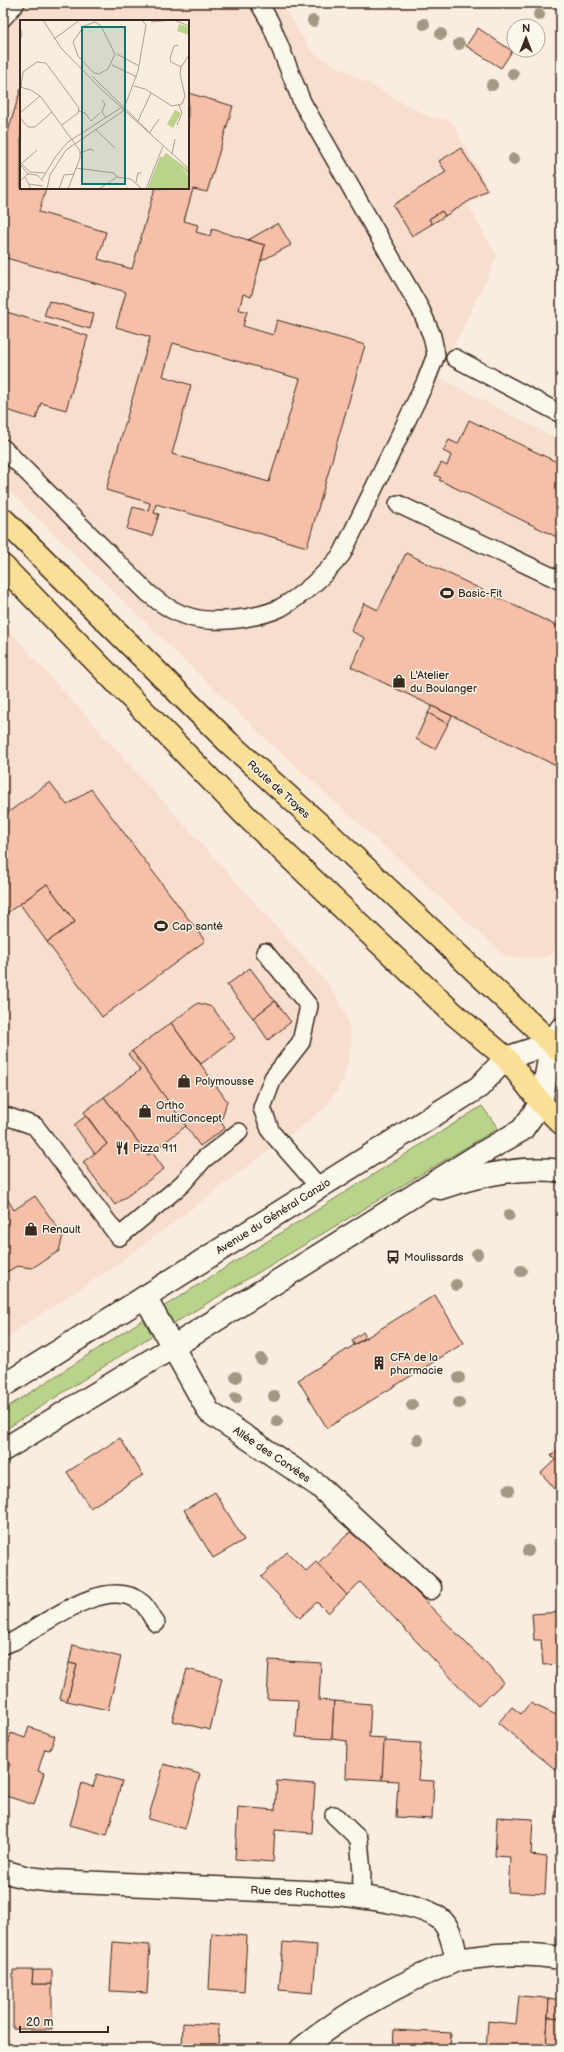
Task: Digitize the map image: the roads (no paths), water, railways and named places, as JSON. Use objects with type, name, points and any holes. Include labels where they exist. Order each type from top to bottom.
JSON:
[{"type":"main road","name":"Route de Troyes","points":[[3,520],[228,742],[319,824],[553,1045]]},
{"type":"main road","points":[[3,566],[245,814],[454,1014],[506,1058],[541,1103],[561,1123]]},
{"type":"street","name":"Avenue du Général Canzio","points":[[3,1386],[479,1087],[506,1058],[553,1045]]},
{"type":"street","points":[[3,1450],[173,1347],[474,1157],[522,1130],[541,1103],[553,1045]]},
{"type":"street","points":[[410,1198],[489,1173],[541,1169],[561,1171]]},
{"type":"street","name":"Allée des Corvées","points":[[145,1297],[209,1412],[319,1486],[430,1588]]},
{"type":"street","name":"Rue des Ruchottes","points":[[3,1871],[28,1878],[54,1881],[320,1892],[361,1897],[426,1910],[436,1915],[444,1922],[449,1931],[458,1960]]},
{"type":"street","points":[[301,2049],[329,2028],[384,1993],[458,1960],[497,1954],[538,1954],[561,1958]]},
{"type":"lane","points":[[3,18],[16,3]]},
{"type":"lane","points":[[3,448],[148,594],[164,607],[185,616],[207,622],[255,616],[278,609],[305,592],[324,576],[342,554],[425,383],[436,355],[432,336],[421,310],[302,102],[270,22],[259,3]]},
{"type":"lane","points":[[455,358],[561,414]]},
{"type":"lane","points":[[398,504],[561,581]]},
{"type":"lane","points":[[265,952],[309,1006],[301,1042],[273,1078],[262,1108],[271,1132],[319,1187]]},
{"type":"lane","points":[[3,1115],[35,1126],[118,1237],[182,1184],[204,1159],[239,1132]]},
{"type":"lane","points":[[3,1646],[84,1601],[104,1594],[122,1594],[136,1599],[142,1604],[156,1623]]},
{"type":"lane","points":[[334,1815],[359,1839],[362,1873],[361,1897]]},
{"type":"place","name":"Basic-Fit","points":[[447,593]]},
{"type":"place","name":"L'Atelier du Boulanger","points":[[399,681]]},
{"type":"place","name":"Cap santé","points":[[161,926]]},
{"type":"place","name":"Polymousse","points":[[184,1081]]},
{"type":"place","name":"Ortho multiConcept","points":[[145,1111]]},
{"type":"place","name":"Pizza 911","points":[[122,1148]]},
{"type":"place","name":"Renault","points":[[31,1229]]},
{"type":"place","name":"Moulissards","points":[[393,1257]]},
{"type":"place","name":"CFA de la pharmacie","points":[[379,1363]]}]
